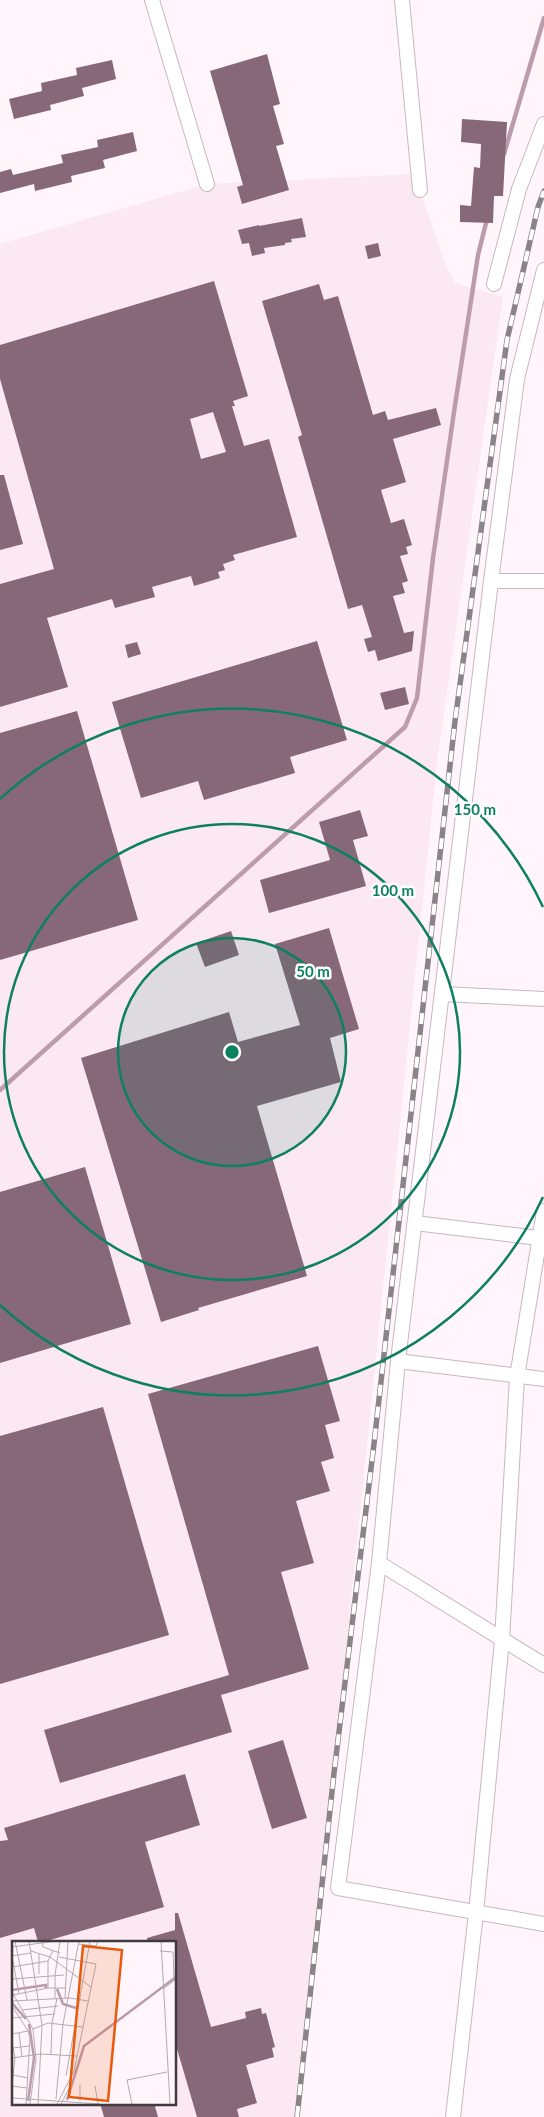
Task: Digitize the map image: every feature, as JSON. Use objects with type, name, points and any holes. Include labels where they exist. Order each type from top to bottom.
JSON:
[{"type":"street","points":[[152,0],[207,184]]},
{"type":"street","points":[[402,0],[420,190]]},
{"type":"street","points":[[494,284],[519,189],[544,124]]},
{"type":"street","points":[[544,270],[542,292],[517,379],[491,581],[398,1361],[378,1563],[338,1888],[544,1924]]},
{"type":"street","points":[[491,581],[544,582]]},
{"type":"street","points":[[442,994],[544,999]]},
{"type":"street","points":[[453,2117],[476,1913],[502,1640],[517,1376],[544,1211]]},
{"type":"street","points":[[415,1223],[540,1238]]},
{"type":"street","points":[[398,1361],[544,1379]]},
{"type":"street","points":[[378,1563],[544,1664]]},
{"type":"shaded area","points":[[414,174],[445,263],[455,283],[503,297],[437,762],[298,2117],[0,2117],[0,244],[207,184]]},
{"type":"building","points":[[267,54],[280,104],[273,106],[284,144],[276,146],[289,190],[242,204],[237,187],[243,185],[210,71]]},
{"type":"building","points":[[112,60],[116,79],[82,88],[84,96],[50,105],[51,110],[14,119],[9,99],[42,91],[41,83],[77,75],[76,68]]},
{"type":"building","points":[[462,119],[507,122],[503,196],[494,196],[493,223],[460,222],[460,205],[471,206],[474,167],[480,168],[481,144],[461,142]]},
{"type":"building","points":[[133,132],[137,151],[103,160],[105,168],[71,176],[72,182],[35,191],[34,184],[0,193],[0,172],[11,169],[13,175],[63,163],[61,155],[98,147],[97,140]]},
{"type":"building","points":[[302,218],[306,237],[291,239],[292,242],[285,243],[285,245],[264,248],[265,253],[252,256],[249,243],[242,244],[238,230]]},
{"type":"building","points":[[378,243],[381,256],[368,259],[365,246]]},
{"type":"building","points":[[214,281],[248,396],[233,401],[235,406],[232,406],[244,446],[269,439],[297,537],[233,555],[235,560],[223,564],[225,570],[218,572],[220,578],[194,586],[191,576],[152,587],[155,597],[115,608],[112,599],[47,618],[68,687],[0,707],[0,584],[54,569],[0,379],[0,345]],"holes":[[[213,412],[226,452],[201,459],[190,419]]]},
{"type":"building","points":[[319,284],[324,300],[338,296],[373,415],[385,411],[388,420],[436,408],[441,425],[393,439],[406,482],[381,490],[391,523],[404,519],[412,545],[406,547],[408,554],[400,556],[408,581],[402,583],[405,593],[393,596],[404,633],[414,631],[412,651],[378,661],[375,650],[368,652],[364,639],[372,637],[362,605],[348,609],[298,437],[302,435],[262,301]]},
{"type":"building","points":[[0,475],[4,475],[23,544],[0,550]]},
{"type":"building","points":[[317,641],[347,740],[290,757],[295,773],[204,800],[198,781],[141,798],[112,702]]},
{"type":"building","points":[[137,642],[141,654],[128,658],[125,645]]},
{"type":"building","points":[[405,687],[409,704],[385,710],[380,693]]},
{"type":"building","points":[[77,711],[138,920],[0,960],[0,733]]},
{"type":"building","points":[[360,810],[368,836],[353,840],[366,886],[269,913],[260,880],[330,860],[319,822]]},
{"type":"building","points":[[329,928],[359,1029],[330,1038],[341,1082],[257,1106],[307,1276],[198,1308],[199,1310],[161,1322],[81,1058],[229,1012],[238,1042],[300,1025],[275,944]]},
{"type":"building","points":[[231,931],[239,955],[205,967],[196,943]]},
{"type":"building","points":[[85,1167],[131,1324],[0,1363],[0,1192]]},
{"type":"building","points":[[318,1346],[340,1421],[325,1425],[334,1458],[321,1462],[330,1491],[296,1501],[314,1563],[281,1572],[309,1669],[221,1695],[232,1732],[60,1783],[44,1730],[229,1675],[148,1394]]},
{"type":"building","points":[[103,1407],[169,1635],[0,1684],[0,1436]]},
{"type":"building","points":[[283,1740],[307,1818],[272,1829],[248,1751]]},
{"type":"building","points":[[185,1774],[200,1825],[145,1842],[164,1907],[46,1941],[38,1941],[34,1928],[0,1938],[0,1841],[8,1840],[4,1828]]},
{"type":"building","points":[[175,1913],[178,1913],[211,2027],[246,2018],[245,2012],[261,2008],[262,2014],[266,2013],[275,2047],[272,2048],[274,2057],[246,2065],[257,2103],[237,2109],[239,2117],[197,2117],[176,2045],[176,1941],[147,1941],[147,1938],[175,1930]]},
{"type":"building","points":[[100,2104],[154,2104],[158,2117],[104,2117]]},
{"type":"waterway","points":[[504,154],[544,18]]},
{"type":"waterway","points":[[0,1090],[405,727],[417,698],[433,558],[454,412],[478,255],[487,219]]},
{"type":"railway","points":[[297,2117],[334,1773],[374,1444],[455,721],[507,340],[538,207],[544,191]]}]
